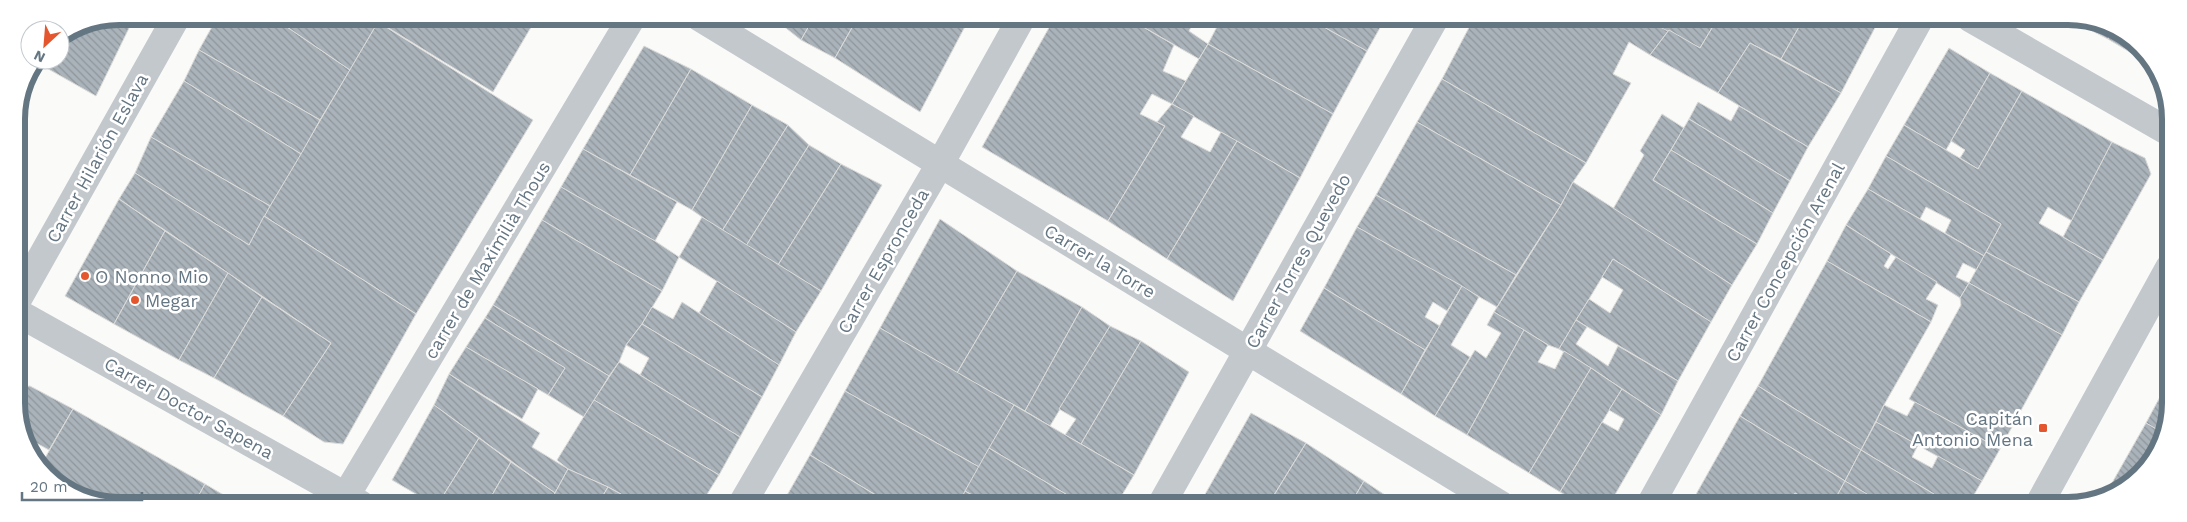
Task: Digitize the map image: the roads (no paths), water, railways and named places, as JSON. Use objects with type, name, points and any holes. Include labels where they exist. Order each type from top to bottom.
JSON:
[{"type":"street","name":"Carrer Hilarión Eslava","points":[[25,286],[171,25]]},
{"type":"street","name":"carrer de Maximilià Thous","points":[[351,497],[627,25]]},
{"type":"street","name":"Carrer la Torre","points":[[711,25],[1488,497]]},
{"type":"street","name":"Carrer Espronceda","points":[[746,497],[940,164],[1018,25]]},
{"type":"street","name":"Carrer Torres Quevedo","points":[[1165,497],[1431,25]]},
{"type":"street","name":"Carrer Concepción Arenal","points":[[1654,497],[1916,25]]},
{"type":"street","points":[[1982,25],[2162,128]]},
{"type":"street","points":[[2043,497],[2162,281]]},
{"type":"street","name":"Carrer Doctor Sapena","points":[[25,317],[342,497]]},
{"type":"place","name":"O Nonno Mio","points":[[85,276]]},
{"type":"place","name":"Megar","points":[[135,300]]},
{"type":"place","name":"Capitán Antonio Mena","points":[[2043,428]]}]
